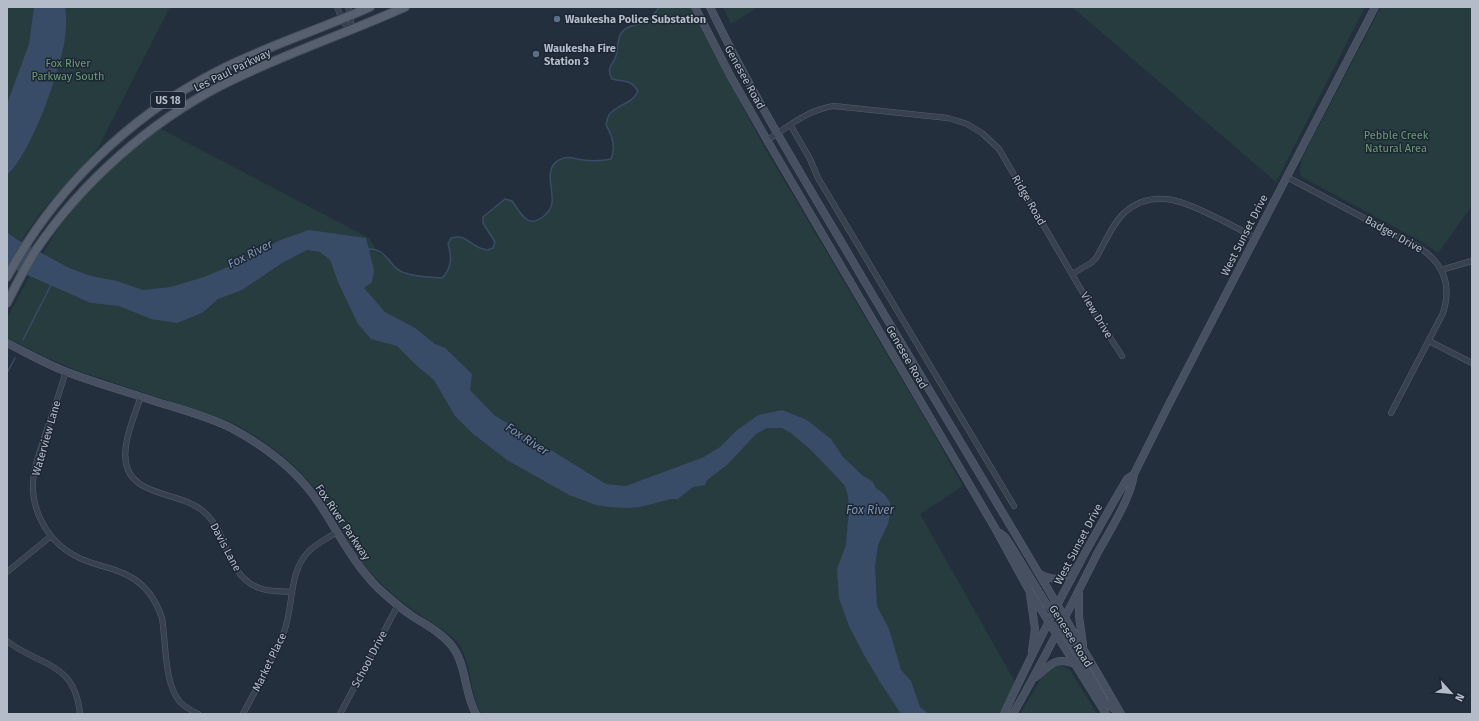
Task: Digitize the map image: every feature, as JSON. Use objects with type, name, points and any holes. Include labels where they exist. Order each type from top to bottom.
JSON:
[{"type":"main road","name":"Les Paul Parkway","points":[[7,277],[33,234],[55,204],[87,167],[109,146],[148,114],[175,95],[216,72],[243,59],[342,19],[350,11],[370,7]]},
{"type":"main road","name":"Les Paul Parkway","points":[[7,303],[15,286],[43,240],[79,194],[140,139],[172,115],[223,84],[405,7]]},
{"type":"main road","name":"Genesee Road","points":[[695,7],[730,75],[767,140],[995,528],[1030,592],[1049,622],[1059,630],[1075,664],[1106,714]]},
{"type":"main road","name":"Genesee Road","points":[[710,7],[729,46],[778,134],[989,491],[1040,574],[1121,714]]},
{"type":"main road","name":"West Sunset Drive","points":[[1013,714],[1079,592],[1124,503],[1133,483],[1134,474],[1375,7]]},
{"type":"main road","name":"Fox River Parkway","points":[[7,343],[66,371],[217,422],[247,436],[263,446],[286,465],[308,488],[349,552],[378,588],[398,605],[440,634],[452,646],[462,664],[468,695],[474,713]]},
{"type":"main road","name":"West Sunset Drive","points":[[1004,714],[1031,657],[1078,566],[1127,479],[1134,474]]},
{"type":"main road","points":[[995,528],[1005,537],[1045,602],[1054,613],[1065,618]]},
{"type":"main road","points":[[1040,574],[1050,579],[1058,580],[1078,566]]},
{"type":"main road","points":[[1030,592],[1035,629],[1031,657]]},
{"type":"main road","points":[[1079,592],[1079,616],[1084,649]]},
{"type":"main road","points":[[1059,630],[1069,640],[1106,702],[1121,714]]},
{"type":"main road","points":[[1032,680],[1050,664],[1057,660],[1075,664]]},
{"type":"street","points":[[337,7],[342,19],[351,29]]},
{"type":"street","points":[[350,11],[351,29]]},
{"type":"street","name":"Ridge Road","points":[[767,140],[809,114],[822,108],[834,106],[948,118],[967,124],[988,137],[999,149],[1072,274]]},
{"type":"street","name":"Genesee Road","points":[[791,126],[810,159],[818,178],[1014,506]]},
{"type":"street","name":"Badger Drive","points":[[1287,177],[1420,248],[1432,258],[1441,270],[1446,287],[1446,305],[1391,413]]},
{"type":"street","points":[[1072,274],[1091,263],[1096,258],[1117,221],[1125,212],[1137,204],[1158,198],[1180,201],[1218,218],[1255,238]]},
{"type":"street","points":[[1441,270],[1472,261]]},
{"type":"street","name":"View Drive","points":[[1072,274],[1122,356]]},
{"type":"street","points":[[1429,341],[1472,364]]},
{"type":"street","name":"Waterview Lane","points":[[66,371],[34,472],[33,493],[39,518],[51,536],[62,548],[74,556],[129,575],[141,584],[150,594],[159,609],[162,618],[169,678],[173,692],[181,702],[198,714]]},
{"type":"street","name":"Davis Lane","points":[[141,396],[126,444],[125,460],[130,474],[139,484],[149,490],[185,500],[203,511],[220,532],[233,564],[246,580],[264,589],[292,592]]},
{"type":"street","name":"Market Place","points":[[242,714],[281,640],[287,623],[297,568],[304,557],[317,544],[337,532]]},
{"type":"street","points":[[7,572],[51,536]]},
{"type":"street","name":"School Drive","points":[[340,714],[398,605]]},
{"type":"street","points":[[7,641],[62,672],[71,682],[75,690],[80,714]]},
{"type":"green space","name":"Fox River Parkway South","points":[[7,7],[170,7],[98,148],[42,211],[19,243],[7,263]]},
{"type":"green space","points":[[660,7],[690,7],[762,143],[927,422],[963,486],[920,514],[1015,682],[1000,714],[482,714],[474,696],[463,651],[458,643],[446,632],[397,598],[373,575],[354,551],[325,502],[304,476],[281,454],[241,427],[226,420],[76,370],[7,338],[7,318],[33,270],[59,227],[79,202],[107,172],[159,128],[369,238],[378,253],[390,259],[396,267],[404,273],[442,278],[448,270],[450,262],[448,244],[451,238],[460,237],[466,239],[483,249],[488,250],[493,247],[495,242],[483,223],[483,217],[505,199],[512,201],[522,215],[529,221],[538,220],[545,215],[550,209],[552,203],[550,180],[551,169],[559,160],[568,158],[590,161],[611,159],[613,146],[612,137],[606,125],[608,117],[616,108],[632,99],[638,91],[632,84],[612,79],[610,75],[610,67],[616,56],[619,38],[626,28],[647,21]]},
{"type":"green space","points":[[723,7],[758,7],[731,24]]},
{"type":"green space","points":[[1072,7],[1365,7],[1276,182]]},
{"type":"green space","name":"Pebble Creek Natural Area","points":[[1381,7],[1472,7],[1472,206],[1438,253],[1424,243],[1302,177],[1300,173],[1302,158]]},
{"type":"green space","points":[[1060,665],[1070,670],[1097,714],[1020,714],[1041,679],[1053,666]]},
{"type":"water","points":[[34,7],[65,7],[65,40],[50,94],[34,133],[16,165],[7,175],[7,104],[29,44]]},
{"type":"water","name":"Fox River","points":[[309,230],[366,238],[374,270],[372,282],[364,288],[385,312],[415,328],[435,344],[445,348],[472,374],[470,390],[494,415],[606,484],[626,486],[704,457],[720,447],[736,431],[758,415],[782,410],[807,420],[831,439],[843,457],[862,475],[873,482],[876,488],[884,494],[890,502],[888,524],[878,545],[875,566],[877,606],[889,629],[901,670],[911,681],[920,707],[929,714],[901,714],[880,682],[849,626],[839,598],[837,569],[846,545],[849,508],[845,486],[811,450],[791,433],[782,428],[767,428],[756,434],[727,465],[707,480],[705,485],[693,487],[678,499],[671,499],[640,507],[628,508],[596,505],[569,495],[507,460],[472,433],[455,416],[434,380],[397,346],[371,339],[358,324],[338,282],[330,260],[320,252],[307,250],[282,263],[242,290],[218,299],[202,313],[177,323],[151,319],[119,306],[91,303],[7,266],[7,232],[16,239],[69,268],[91,276],[117,281],[143,290],[171,287],[204,277],[247,259],[280,240]]},
{"type":"waterway","points":[[368,249],[380,252],[395,267],[405,273],[418,276],[442,278],[448,270],[450,262],[448,244],[451,238],[460,237],[466,239],[481,249],[488,250],[493,248],[495,242],[483,223],[483,217],[505,199],[512,201],[522,215],[529,221],[538,220],[544,216],[550,209],[552,203],[550,174],[554,164],[565,158],[593,161],[611,159],[613,146],[612,137],[606,125],[608,117],[612,111],[632,99],[638,91],[632,84],[612,79],[610,75],[610,67],[616,56],[619,38],[626,28],[647,21],[660,7]]},
{"type":"waterway","points":[[23,340],[51,285]]},
{"type":"waterway","points":[[7,373],[15,358]]},
{"type":"place","name":"Waukesha Police Substation","points":[[557,19]]},
{"type":"place","name":"Waukesha Fire Station 3","points":[[536,54]]}]
